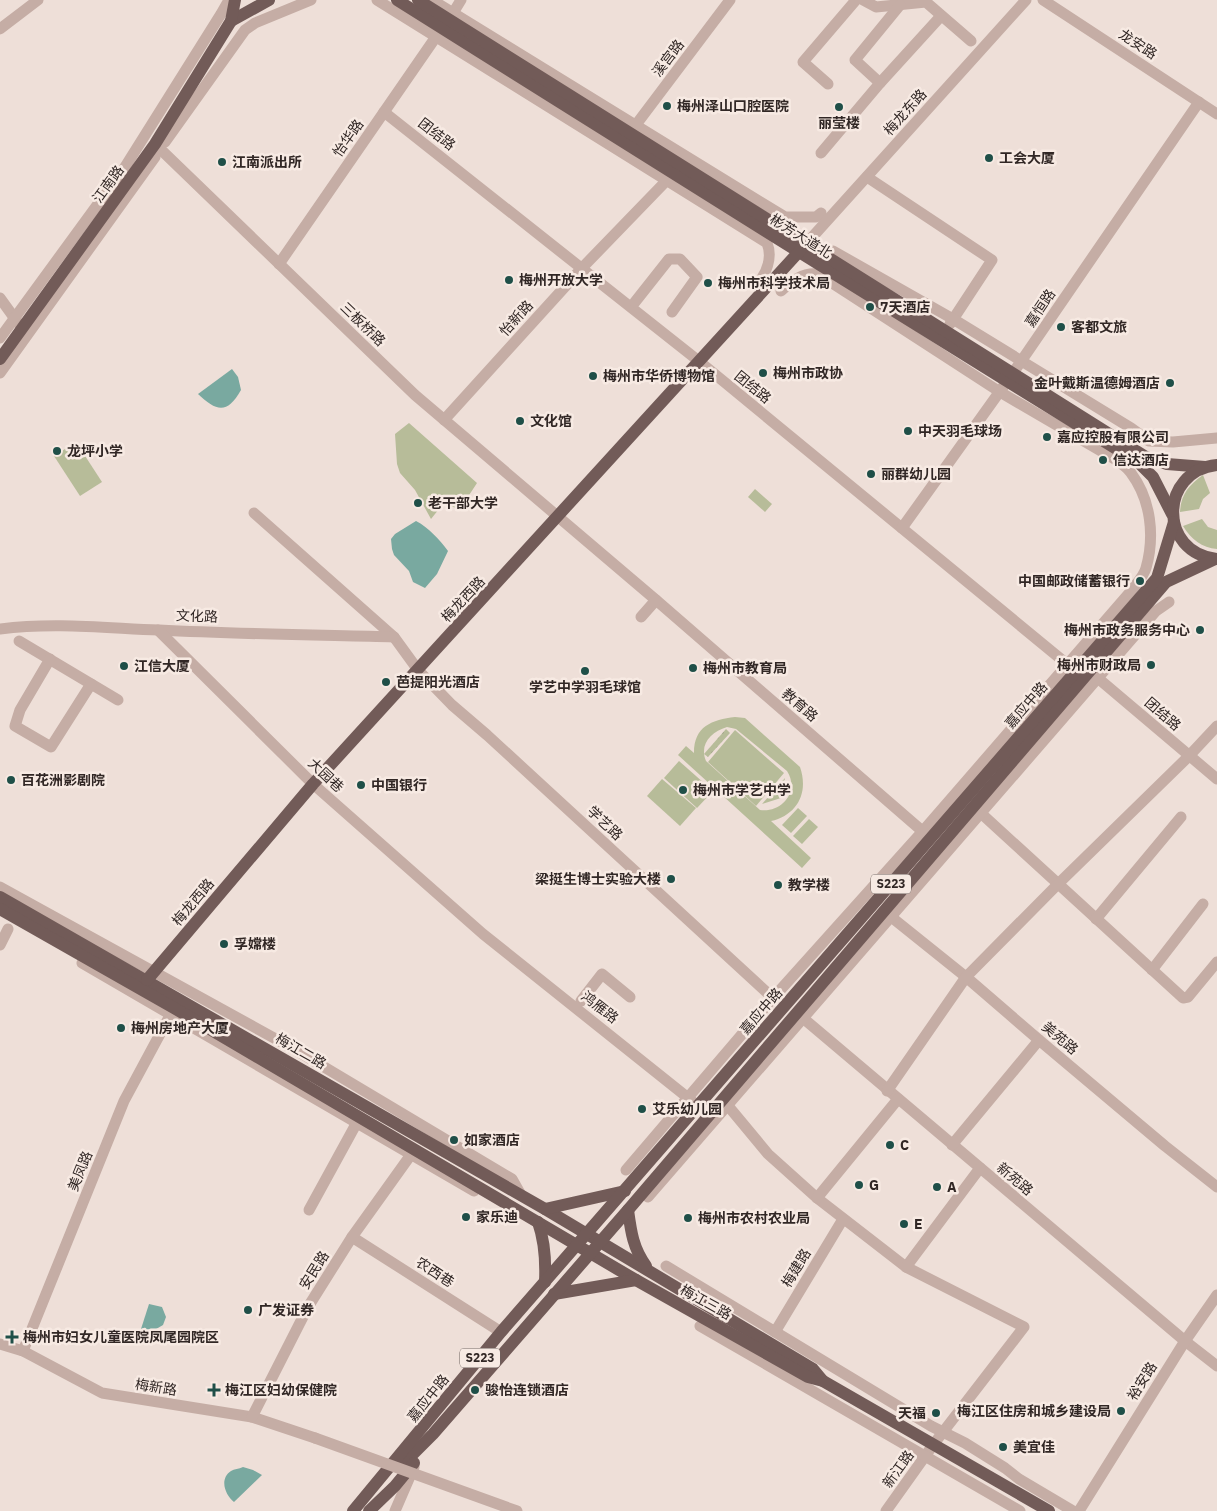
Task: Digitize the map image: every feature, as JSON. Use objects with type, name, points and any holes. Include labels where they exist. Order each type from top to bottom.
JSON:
[{"type":"main road","name":"江南路","points":[[0,359],[18,323],[158,148],[231,21],[235,0]]},
{"type":"main road","name":"江南路","points":[[231,21],[269,0]]},
{"type":"main road","name":"彬芳大道北","points":[[397,0],[445,24],[633,129],[803,248],[1007,382],[1139,463],[1152,477],[1173,518],[1180,538],[1191,550],[1216,559]]},
{"type":"main road","name":"彬芳大道北","points":[[418,0],[445,24],[671,177],[803,248],[945,331],[1007,382],[1146,457],[1167,464],[1211,466]]},
{"type":"main road","name":"梅龙西路","points":[[151,976],[313,784],[803,248]]},
{"type":"main road","name":"S223","points":[[1173,518],[1173,505],[1179,489],[1190,476],[1211,466]]},
{"type":"main road","name":"嘉应中路","points":[[353,1511],[501,1332],[698,1106],[927,835],[1072,668],[1157,578],[1173,518]]},
{"type":"main road","name":"嘉应中路","points":[[360,1511],[433,1434],[887,914],[1166,582],[1216,559]]},
{"type":"main road","name":"梅江二路","points":[[0,897],[151,976],[587,1234]]},
{"type":"main road","name":"梅江二路","points":[[0,909],[174,1008],[415,1153],[577,1245]]},
{"type":"main road","points":[[544,1209],[625,1190]]},
{"type":"main road","points":[[628,1210],[631,1233],[637,1254],[651,1272]]},
{"type":"main road","points":[[538,1222],[544,1240],[545,1282]]},
{"type":"main road","name":"梅江三路","points":[[587,1234],[813,1369],[823,1381]]},
{"type":"main road","name":"梅江三路","points":[[577,1245],[808,1377],[823,1381],[1049,1511]]},
{"type":"main road","points":[[554,1294],[636,1280]]},
{"type":"main road","points":[[345,1511],[392,1453],[417,1434]]},
{"type":"main road","points":[[369,1511],[395,1486],[415,1462],[433,1434]]},
{"type":"street","points":[[0,29],[38,0]]},
{"type":"street","points":[[0,338],[18,323],[125,167],[222,14],[228,0]]},
{"type":"street","points":[[0,374],[158,148],[245,30],[255,23],[311,0]]},
{"type":"street","points":[[377,0],[445,24]]},
{"type":"street","points":[[432,0],[445,24]]},
{"type":"street","name":"怡华路","points":[[279,264],[460,0]]},
{"type":"street","name":"溪宫路","points":[[633,129],[730,0]]},
{"type":"street","points":[[828,84],[803,62],[856,0]]},
{"type":"street","points":[[863,0],[876,7],[926,2],[971,42]]},
{"type":"street","name":"梅龙东路","points":[[803,248],[1026,0]]},
{"type":"street","name":"龙安路","points":[[1043,0],[1217,114]]},
{"type":"street","points":[[880,83],[855,60],[900,5]]},
{"type":"street","points":[[821,153],[880,83],[941,16]]},
{"type":"street","name":"嘉恒路","points":[[902,528],[1022,361],[1199,102]]},
{"type":"street","name":"团结路","points":[[384,112],[700,362],[1072,668]]},
{"type":"street","points":[[633,129],[785,217],[816,217],[821,213]]},
{"type":"street","name":"三板桥路","points":[[158,148],[415,395],[558,518]]},
{"type":"street","points":[[671,177],[767,244],[770,252],[767,270],[756,286]]},
{"type":"street","name":"怡新路","points":[[444,420],[582,268],[671,177]]},
{"type":"street","points":[[867,177],[992,260],[945,331]]},
{"type":"street","points":[[833,251],[953,319],[1149,440],[1173,442],[1217,438]]},
{"type":"street","points":[[635,302],[668,259],[680,259],[697,277],[672,312]]},
{"type":"street","points":[[781,291],[793,281],[809,273],[818,274],[1007,382],[1130,471],[1141,489],[1148,510],[1151,534],[1146,570],[1072,668]]},
{"type":"street","points":[[0,298],[18,323]]},
{"type":"street","name":"学艺路","points":[[254,513],[394,637],[418,670],[452,705],[773,998]]},
{"type":"street","name":"教育路","points":[[558,518],[656,600],[927,835]]},
{"type":"street","points":[[641,617],[656,600]]},
{"type":"street","points":[[887,914],[1156,611],[1169,602]]},
{"type":"street","name":"文化路","points":[[0,629],[27,626],[112,626],[158,630],[394,637]]},
{"type":"street","name":"大园巷","points":[[158,630],[313,784],[483,934]]},
{"type":"street","points":[[19,641],[118,700]]},
{"type":"street","points":[[50,659],[20,710],[15,726],[51,747],[91,684]]},
{"type":"street","name":"团结路","points":[[1090,671],[1217,779]]},
{"type":"street","points":[[887,1091],[966,977],[1217,726]]},
{"type":"street","points":[[984,816],[1183,998],[1188,997],[1217,962]]},
{"type":"street","points":[[1096,919],[1181,817]]},
{"type":"street","points":[[626,1170],[773,998],[927,835]]},
{"type":"street","points":[[0,887],[151,976]]},
{"type":"street","points":[[1152,970],[1203,904]]},
{"type":"street","name":"美苑路","points":[[887,914],[966,977],[1165,1146],[1217,1187]]},
{"type":"street","points":[[0,916],[415,1153]]},
{"type":"street","points":[[0,944],[8,929]]},
{"type":"street","name":"鸿雁路","points":[[483,934],[698,1106]]},
{"type":"street","points":[[581,1001],[602,974],[630,997]]},
{"type":"street","name":"美凤路","points":[[23,1351],[124,1101],[174,1008]]},
{"type":"street","points":[[648,1197],[799,1015]]},
{"type":"street","name":"新苑路","points":[[799,1015],[887,1091],[1217,1366]]},
{"type":"street","points":[[952,1145],[1039,1040]]},
{"type":"street","points":[[817,1198],[898,1099]]},
{"type":"street","points":[[729,1107],[768,1154],[817,1198],[906,1267],[980,1168]]},
{"type":"street","points":[[309,1210],[355,1126]]},
{"type":"street","name":"安民路","points":[[252,1417],[308,1307],[352,1237],[415,1153]]},
{"type":"street","name":"梅建路","points":[[775,1332],[843,1219]]},
{"type":"street","name":"农西巷","points":[[352,1237],[501,1332]]},
{"type":"street","points":[[666,1266],[932,1426],[965,1443],[1005,1468],[1019,1480],[1073,1511]]},
{"type":"street","name":"新江路","points":[[886,1511],[933,1445],[1024,1326],[906,1267]]},
{"type":"street","name":"裕安路","points":[[1079,1511],[1185,1341],[1217,1295]]},
{"type":"street","points":[[700,1326],[1020,1511]]},
{"type":"street","name":"梅新路","points":[[0,1344],[23,1351],[102,1394],[252,1417],[518,1511]]},
{"type":"street","points":[[395,1511],[415,1462]]},
{"type":"green space","points":[[409,423],[477,483],[460,509],[443,504],[431,519],[415,490],[400,473],[397,464],[395,434]]},
{"type":"green space","points":[[76,442],[102,482],[80,496],[54,456]]},
{"type":"green space","points":[[1203,475],[1210,493],[1203,499],[1199,509],[1180,512],[1182,500],[1187,490]]},
{"type":"green space","points":[[755,489],[772,504],[765,512],[748,497]]},
{"type":"green space","points":[[1202,519],[1208,527],[1217,530],[1217,549],[1206,547],[1197,542],[1183,526]]},
{"type":"green space","points":[[735,717],[745,718],[800,767],[803,786],[799,801],[788,814],[771,821],[811,858],[802,868],[678,755],[686,746],[694,753],[697,736],[706,726],[719,720]],"holes":[[[727,727],[736,729],[787,771],[791,786],[790,793],[787,799],[775,808],[760,810],[706,761],[704,749],[711,735]]]},
{"type":"green space","points":[[726,729],[730,733],[708,757],[704,754]]},
{"type":"green space","points":[[735,730],[784,773],[756,806],[708,762]]},
{"type":"green space","points":[[679,761],[713,791],[697,808],[664,778]]},
{"type":"green space","points":[[785,778],[781,798],[762,804]]},
{"type":"green space","points":[[662,779],[696,808],[680,826],[647,796]]},
{"type":"green space","points":[[798,808],[807,816],[791,833],[782,825]]},
{"type":"green space","points":[[809,819],[818,827],[802,844],[793,836]]},
{"type":"water","points":[[232,369],[238,377],[241,390],[231,404],[221,408],[216,407],[198,394]]},
{"type":"water","points":[[416,521],[434,534],[448,551],[437,574],[425,588],[413,582],[409,571],[394,555],[392,549],[391,539],[395,534]]},
{"type":"water","points":[[149,1304],[162,1307],[166,1317],[163,1325],[151,1332],[141,1329]]},
{"type":"water","points":[[243,1467],[262,1475],[234,1502],[226,1491],[225,1478],[231,1471]]},
{"type":"place","name":"梅州泽山口腔医院","points":[[667,106]]},
{"type":"place","name":"丽莹楼","points":[[839,107]]},
{"type":"place","name":"工会大厦","points":[[989,158]]},
{"type":"place","name":"江南派出所","points":[[222,162]]},
{"type":"place","name":"梅州开放大学","points":[[509,280]]},
{"type":"place","name":"梅州市科学技术局","points":[[708,283]]},
{"type":"place","name":"7天酒店","points":[[870,307]]},
{"type":"place","name":"客都文旅","points":[[1061,327]]},
{"type":"place","name":"梅州市政协","points":[[763,373]]},
{"type":"place","name":"梅州市华侨博物馆","points":[[593,376]]},
{"type":"place","name":"金叶戴斯温德姆酒店","points":[[1170,383]]},
{"type":"place","name":"文化馆","points":[[520,421]]},
{"type":"place","name":"中天羽毛球场","points":[[908,431]]},
{"type":"place","name":"嘉应控股有限公司","points":[[1047,437]]},
{"type":"place","name":"龙坪小学","points":[[57,451]]},
{"type":"place","name":"信达酒店","points":[[1103,460]]},
{"type":"place","name":"丽群幼儿园","points":[[871,474]]},
{"type":"place","name":"老干部大学","points":[[418,503]]},
{"type":"place","name":"中国邮政储蓄银行","points":[[1140,581]]},
{"type":"place","name":"梅州市政务服务中心","points":[[1200,630]]},
{"type":"place","name":"梅州市财政局","points":[[1151,665]]},
{"type":"place","name":"江信大厦","points":[[124,666]]},
{"type":"place","name":"梅州市教育局","points":[[693,668]]},
{"type":"place","name":"学艺中学羽毛球馆","points":[[585,671]]},
{"type":"place","name":"芭提阳光酒店","points":[[386,682]]},
{"type":"place","name":"百花洲影剧院","points":[[11,780]]},
{"type":"place","name":"中国银行","points":[[361,785]]},
{"type":"place","name":"梅州市学艺中学","points":[[683,790]]},
{"type":"place","name":"梁挺生博士实验大楼","points":[[671,879]]},
{"type":"place","name":"教学楼","points":[[778,885]]},
{"type":"place","name":"孚嫦楼","points":[[224,944]]},
{"type":"place","name":"梅州房地产大厦","points":[[121,1028]]},
{"type":"place","name":"艾乐幼儿园","points":[[642,1109]]},
{"type":"place","name":"如家酒店","points":[[454,1140]]},
{"type":"place","name":"C","points":[[890,1145]]},
{"type":"place","name":"G","points":[[859,1185]]},
{"type":"place","name":"A","points":[[937,1187]]},
{"type":"place","name":"家乐迪","points":[[466,1217]]},
{"type":"place","name":"梅州市农村农业局","points":[[688,1218]]},
{"type":"place","name":"E","points":[[904,1224]]},
{"type":"place","name":"广发证券","points":[[248,1310]]},
{"type":"place","name":"梅州市妇女儿童医院凤尾园院区","points":[[12,1337]]},
{"type":"place","name":"梅江区妇幼保健院","points":[[214,1390]]},
{"type":"place","name":"骏怡连锁酒店","points":[[475,1390]]},
{"type":"place","name":"梅江区住房和城乡建设局","points":[[1121,1411]]},
{"type":"place","name":"天福","points":[[936,1413]]},
{"type":"place","name":"美宜佳","points":[[1003,1447]]}]
